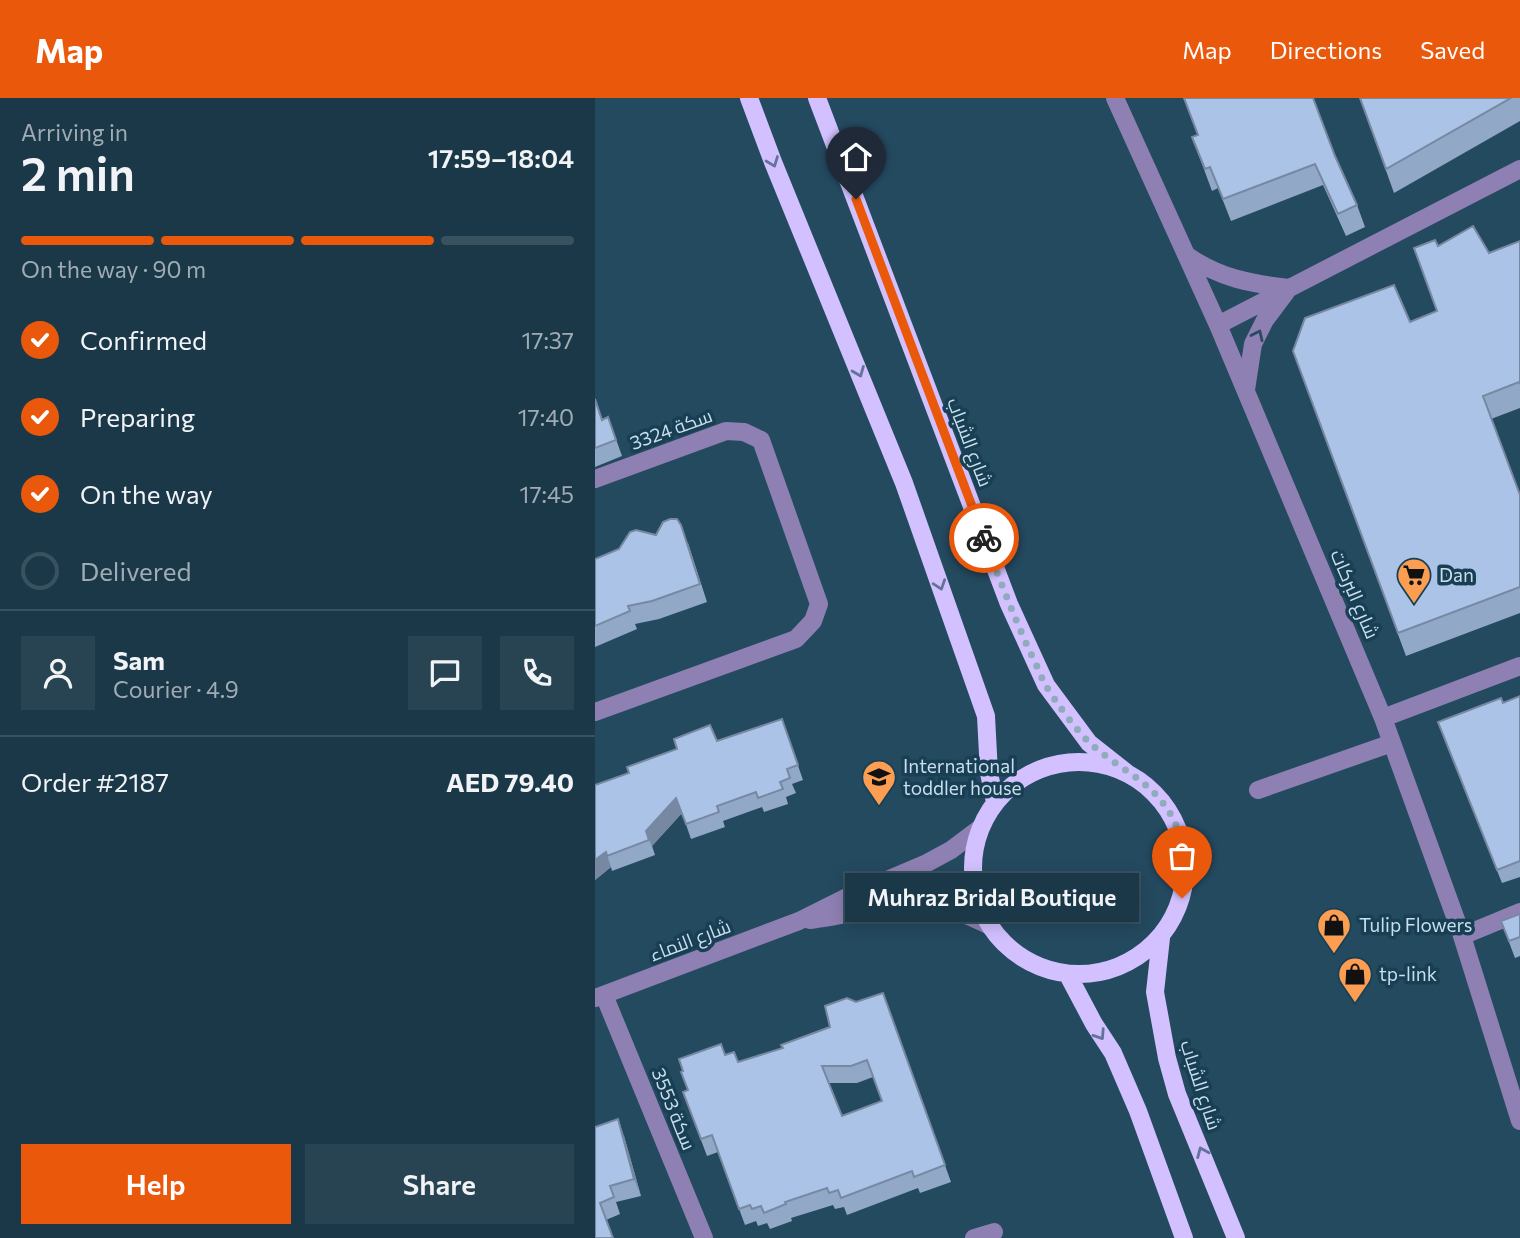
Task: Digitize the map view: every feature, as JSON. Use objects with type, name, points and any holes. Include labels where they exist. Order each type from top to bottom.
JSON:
[{"type":"main road","points":[[749,98],[904,483],[986,716],[989,774],[995,802]]},
{"type":"main road","name":"شارع الشباب","points":[[817,98],[1009,604],[1046,685],[1089,743],[1127,773]]},
{"type":"main road","points":[[1070,762],[1100,764],[1127,773],[1159,797],[1180,833],[1186,875],[1182,898],[1174,919],[1161,938],[1135,960],[1102,972],[1068,975],[1044,969],[1022,959],[1003,944],[988,925],[977,902],[972,878],[973,853],[979,829],[995,802],[1016,782],[1042,768],[1070,762]]},
{"type":"main road","name":"شارع الشباب","points":[[1161,938],[1155,992],[1167,1058],[1177,1094],[1239,1238]]},
{"type":"main road","points":[[1068,975],[1113,1054],[1138,1111],[1184,1238]]},
{"type":"street","name":"شارع البركات","points":[[1115,98],[1218,325],[1383,718],[1462,936],[1520,1121]]},
{"type":"street","points":[[1218,325],[1520,169]]},
{"type":"street","points":[[1185,253],[1203,267],[1241,281],[1289,288]]},
{"type":"street","points":[[1246,390],[1253,344],[1265,320],[1289,288]]},
{"type":"street","name":"سكة 3324","points":[[595,479],[726,431],[744,432],[761,440],[819,604],[813,621],[796,639],[595,712]]},
{"type":"street","points":[[1383,718],[1520,666]]},
{"type":"street","points":[[1258,790],[1392,743]]},
{"type":"street","name":"شارع النماء","points":[[600,997],[799,921],[927,863],[951,850],[979,829]]},
{"type":"street","name":"شارع النماء","points":[[799,921],[901,904],[931,905],[961,912],[988,925]]},
{"type":"street","points":[[1462,936],[1520,912]]},
{"type":"street","name":"سكة 3553","points":[[600,997],[704,1238]]},
{"type":"street","points":[[1163,1181],[1178,1238]]},
{"type":"street","points":[[974,1238],[994,1231]]},
{"type":"building","points":[[1184,98],[1313,98],[1357,205],[1338,214],[1315,164],[1223,199],[1210,167],[1205,169],[1192,137],[1198,135]]},
{"type":"building","points":[[1360,98],[1511,98],[1386,169]]},
{"type":"building","points":[[1473,226],[1489,253],[1520,241],[1520,384],[1519,382],[1483,396],[1520,495],[1520,587],[1398,633],[1293,351],[1305,318],[1394,285],[1410,322],[1437,311],[1414,248],[1435,240],[1438,246]]},
{"type":"building","points":[[595,399],[602,420],[608,417],[616,440],[595,448]]},
{"type":"building","points":[[677,519],[681,525],[700,584],[652,601],[628,606],[630,611],[595,626],[595,559],[619,549],[630,532],[636,530],[656,535],[663,522]]},
{"type":"building","points":[[1520,696],[1520,861],[1497,870],[1438,722],[1501,698],[1503,703]]},
{"type":"building","points":[[782,719],[798,765],[787,769],[790,778],[780,782],[783,789],[758,798],[756,792],[717,806],[719,812],[686,824],[676,798],[646,831],[649,840],[607,856],[606,852],[595,860],[595,785],[629,773],[627,767],[677,749],[674,739],[710,725],[717,741]]},
{"type":"building","points":[[1520,914],[1520,937],[1509,941],[1501,921]]},
{"type":"building","points":[[883,993],[945,1165],[914,1177],[912,1171],[841,1198],[838,1190],[829,1193],[827,1188],[785,1202],[786,1204],[764,1213],[761,1206],[752,1209],[750,1205],[739,1209],[712,1135],[701,1139],[683,1092],[688,1090],[679,1059],[721,1044],[725,1055],[734,1052],[738,1062],[783,1048],[781,1045],[830,1027],[825,1006],[847,998],[856,1002]],"holes":[[[867,1060],[882,1101],[842,1116],[822,1066],[851,1066]]]},
{"type":"building","points":[[618,1119],[634,1179],[610,1186],[614,1197],[600,1203],[613,1238],[595,1238],[595,1127]]},
{"type":"way so far","points":[[984,538],[1009,604],[1046,685],[1089,743],[1143,782],[1159,797],[1171,814],[1180,833],[1185,854],[1186,875],[1182,898]]},
{"type":"place","name":"Dan","points":[[1414,605]]},
{"type":"place","name":"International toddler house","points":[[879,807]]},
{"type":"place","name":"Muhraz Bridal Boutique","points":[[1182,898]]},
{"type":"place","name":"Tulip Flowers","points":[[1334,955]]},
{"type":"place","name":"tp-link","points":[[1355,1004]]},
{"type":"route","points":[[856,199],[984,538]]}]
